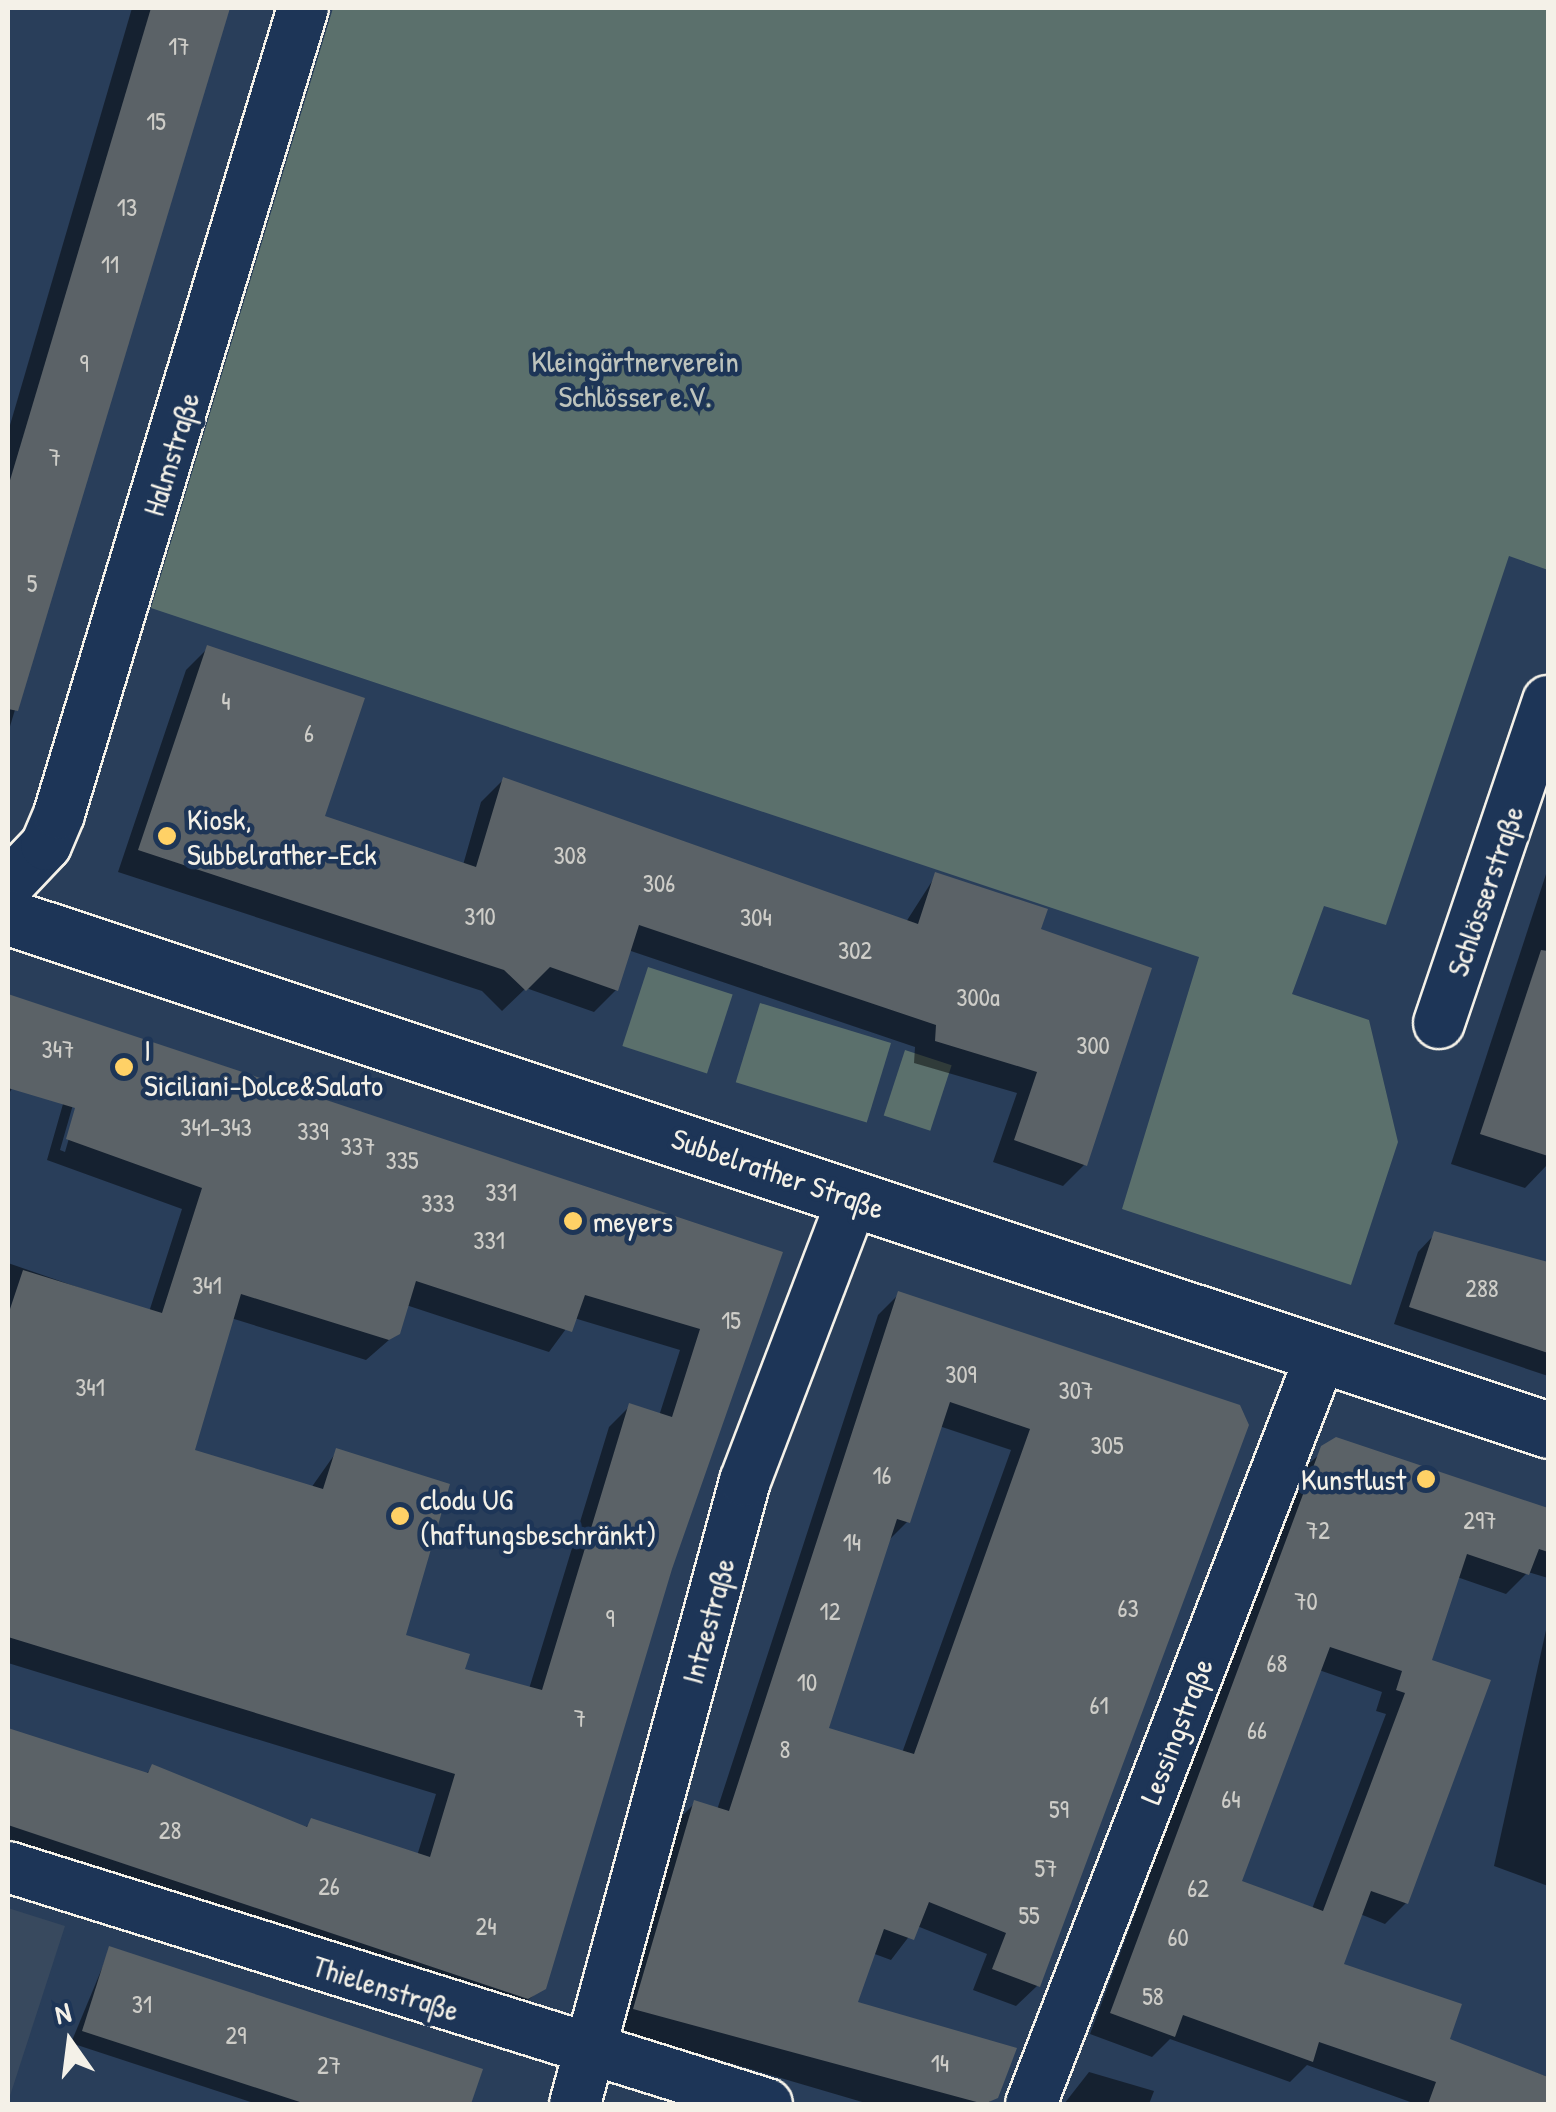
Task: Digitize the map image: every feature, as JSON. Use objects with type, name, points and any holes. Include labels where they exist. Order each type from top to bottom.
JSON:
[{"type":"main road","name":"Subbelrather Straße","points":[[8,917],[1320,1358],[1548,1430]]},
{"type":"street","name":"Halmstraße","points":[[8,885],[46,845],[59,814],[302,8]]},
{"type":"street","name":"Schlösserstraße","points":[[1439,1023],[1548,701]]},
{"type":"street","name":"Intzestraße","points":[[575,2104],[594,2054],[744,1481],[853,1198]]},
{"type":"street","name":"Lessingstraße","points":[[1031,2104],[1320,1358]]},
{"type":"street","name":"Thielenstraße","points":[[8,1867],[594,2054],[767,2104]]},
{"type":"shaded area","points":[[8,1908],[65,1926],[8,2102]]},
{"type":"green space","name":"Kleingärtnerverein Schlösser e.V.","points":[[333,8],[1548,8],[1548,570],[1509,556],[1386,925],[1324,906],[1292,994],[1369,1020],[1398,1142],[1351,1285],[1122,1209],[1199,957],[151,608]]},
{"type":"green space","points":[[648,967],[733,995],[707,1073],[622,1046]]},
{"type":"green space","points":[[760,1003],[891,1043],[867,1122],[736,1082]]},
{"type":"green space","points":[[905,1050],[952,1065],[930,1131],[884,1116]]},
{"type":"building","points":[[151,8],[230,8],[18,711],[8,709],[8,487]]},
{"type":"building","points":[[207,645],[365,698],[325,816],[476,867],[503,777],[918,924],[935,872],[1048,909],[1041,929],[1152,968],[1087,1166],[1014,1140],[1037,1072],[935,1041],[936,1025],[639,925],[618,991],[550,967],[526,991],[504,970],[138,850]]},
{"type":"building","points":[[1541,950],[1548,951],[1548,1156],[1480,1134]]},
{"type":"building","points":[[8,994],[783,1252],[672,1569],[546,1989],[528,1999],[8,1825],[8,1728],[148,1773],[152,1764],[307,1827],[311,1818],[430,1857],[455,1774],[8,1637],[8,1315],[23,1270],[162,1313],[202,1188],[66,1139],[75,1108],[8,1088]],"holes":[[[416,1281],[572,1332],[585,1295],[700,1329],[672,1417],[629,1403],[542,1690],[465,1669],[470,1654],[406,1635],[450,1484],[336,1448],[323,1489],[195,1450],[241,1294],[389,1340],[400,1334]]]},
{"type":"building","points":[[1434,1231],[1548,1262],[1548,1353],[1409,1307]]},
{"type":"building","points":[[898,1291],[1240,1405],[1249,1425],[1040,1987],[992,1969],[1006,1933],[929,1902],[914,1940],[884,1929],[858,2002],[1017,2048],[998,2098],[984,2104],[633,2009],[694,1800],[729,1811]],"holes":[[[950,1402],[1030,1429],[914,1754],[829,1728],[897,1519],[910,1523]]]},
{"type":"building","points":[[1336,1437],[1548,1508],[1548,1552],[1539,1549],[1529,1575],[1467,1554],[1432,1660],[1491,1680],[1408,1904],[1371,1891],[1344,1964],[1462,2004],[1450,2039],[1548,2077],[1548,2104],[1428,2104],[1436,2082],[1319,2042],[1313,2062],[1183,2015],[1175,2037],[1110,2013],[1321,1446]],"holes":[[[1330,1647],[1402,1671],[1396,1690],[1405,1693],[1323,1911],[1242,1881]]]},
{"type":"building","points":[[109,1946],[483,2069],[471,2104],[306,2104],[82,2031]]},
{"type":"place","name":"Kiosk, Subbelrather-Eck","points":[[167,836]]},
{"type":"place","name":"I Siciliani-Dolce&Salato","points":[[124,1067]]},
{"type":"place","name":"meyers","points":[[573,1221]]},
{"type":"place","name":"Kunstlust","points":[[1426,1479]]},
{"type":"place","name":"clodu UG (haftungsbeschränkt)","points":[[400,1516]]}]
